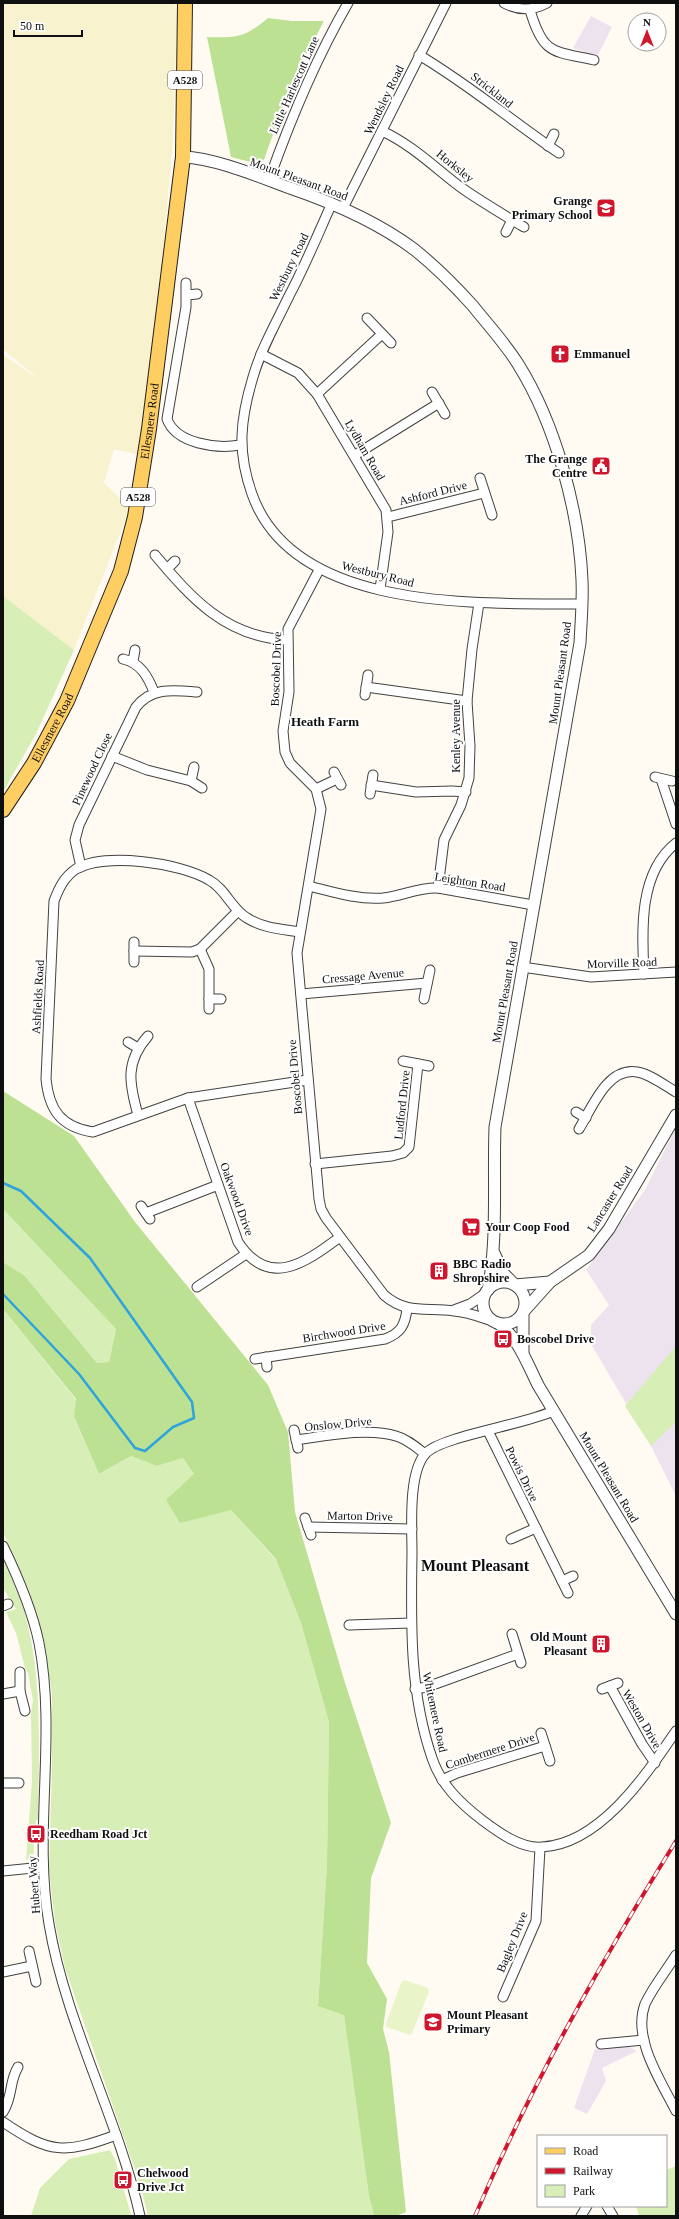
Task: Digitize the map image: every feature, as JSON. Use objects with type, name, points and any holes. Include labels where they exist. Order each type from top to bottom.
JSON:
[{"type":"main road","name":"Ellesmere Road","points":[[3,810],[34,763],[67,701],[123,564],[135,518],[143,473],[183,157],[185,3]]},
{"type":"street","name":"Little Harlescott Lane","points":[[269,180],[289,123],[310,74],[348,3]]},
{"type":"street","name":"Wendsley Road","points":[[343,208],[446,3]]},
{"type":"street","points":[[504,3],[530,10],[547,3]]},
{"type":"street","points":[[530,10],[537,31],[548,47],[566,55],[594,60]]},
{"type":"street","name":"Strickland","points":[[419,55],[455,76],[559,153]]},
{"type":"street","name":"Horksley","points":[[382,131],[402,140],[459,186],[524,226]]},
{"type":"street","points":[[548,146],[554,134]]},
{"type":"street","name":"Mount Pleasant Road","points":[[183,157],[199,159],[269,180],[332,203],[389,234],[414,250],[437,269],[481,316],[518,363],[550,426],[563,469],[580,549],[582,604],[580,643],[495,1127],[493,1176],[494,1253],[484,1307],[490,1319],[509,1333],[523,1352],[538,1385],[553,1411],[676,1614]]},
{"type":"street","name":"Westbury Road","points":[[332,203],[261,354],[249,394],[240,445],[246,477],[262,517],[289,548],[319,570],[351,582],[444,601],[479,603],[582,604]]},
{"type":"street","points":[[506,232],[512,220]]},
{"type":"street","points":[[186,283],[187,295],[167,419],[170,427],[176,433],[203,443],[218,447],[240,445]]},
{"type":"street","points":[[187,295],[197,294]]},
{"type":"street","points":[[367,318],[391,343]]},
{"type":"street","points":[[317,394],[382,334]]},
{"type":"street","name":"Lydham Road","points":[[261,354],[298,373],[317,394],[355,455],[386,510],[388,517],[388,532],[380,589]]},
{"type":"street","points":[[432,392],[445,414]]},
{"type":"street","points":[[355,455],[439,403]]},
{"type":"street","name":"Ashford Drive","points":[[480,478],[492,515]]},
{"type":"street","name":"Ashford Drive","points":[[388,517],[484,493]]},
{"type":"street","points":[[155,555],[197,602],[234,627],[274,640],[287,640]]},
{"type":"street","points":[[167,569],[175,561]]},
{"type":"street","name":"Boscobel Drive","points":[[319,570],[292,620],[287,640],[289,692],[283,731],[285,752],[290,763],[316,789],[321,810],[309,886],[299,932],[297,953],[315,1164],[321,1209],[340,1237],[384,1295],[393,1302],[407,1309],[453,1310],[497,1323]]},
{"type":"street","name":"Kenley Avenue","points":[[438,888],[444,840],[466,792],[470,746],[468,701],[472,648],[479,603]]},
{"type":"street","points":[[135,650],[128,660],[149,679],[154,692],[167,690],[182,695],[197,692]]},
{"type":"street","points":[[368,675],[366,691],[468,701]]},
{"type":"street","name":"Pinewood Close","points":[[81,867],[76,840],[79,824],[136,707],[147,696],[154,692]]},
{"type":"street","points":[[112,756],[148,770],[191,781],[202,788]]},
{"type":"street","points":[[191,781],[194,767]]},
{"type":"street","points":[[373,775],[371,790],[466,792]]},
{"type":"street","points":[[316,789],[337,778]]},
{"type":"street","points":[[672,780],[658,778],[676,824]]},
{"type":"street","points":[[644,974],[642,930],[645,904],[654,874],[661,860],[676,843]]},
{"type":"street","name":"Ashfields Road","points":[[299,932],[272,928],[258,924],[238,911],[221,888],[186,869],[160,863],[130,862],[108,862],[81,867],[67,877],[60,886],[54,901],[46,1079],[48,1095],[55,1112],[66,1123],[78,1130],[93,1132],[138,1114],[188,1098],[308,1080]]},
{"type":"street","name":"Leighton Road","points":[[309,886],[367,898],[393,896],[425,887],[438,888],[533,905]]},
{"type":"street","points":[[134,951],[177,953],[192,952],[200,949],[238,911]]},
{"type":"street","points":[[134,942],[134,962]]},
{"type":"street","points":[[200,949],[209,969],[209,1009]]},
{"type":"street","name":"Morville Road","points":[[522,967],[591,977],[676,972]]},
{"type":"street","points":[[424,999],[430,970]]},
{"type":"street","name":"Cressage Avenue","points":[[301,994],[427,982]]},
{"type":"street","points":[[209,999],[221,999]]},
{"type":"street","points":[[138,1114],[131,1087],[131,1071],[134,1057],[138,1048],[148,1036]]},
{"type":"street","points":[[128,1042],[138,1048]]},
{"type":"street","name":"Ludford Drive","points":[[403,1061],[429,1066]]},
{"type":"street","name":"Ludford Drive","points":[[315,1164],[392,1156],[403,1153],[409,1147],[418,1064]]},
{"type":"street","points":[[579,1129],[609,1081],[619,1074],[638,1072],[676,1092]]},
{"type":"street","name":"Oakwood Drive","points":[[188,1098],[238,1242],[246,1254],[270,1266],[294,1266],[316,1254],[340,1237]]},
{"type":"street","points":[[576,1112],[586,1118]]},
{"type":"street","name":"Lancaster Road","points":[[523,1312],[550,1282],[589,1255],[609,1229],[676,1115]]},
{"type":"street","points":[[146,1212],[218,1185]]},
{"type":"street","name":"Mount Pleasant Road","points":[[494,1253],[501,1269],[520,1289],[525,1300],[523,1312],[523,1352]]},
{"type":"street","points":[[198,1287],[210,1284],[246,1254]]},
{"type":"street","points":[[487,1291],[500,1282],[515,1285]]},
{"type":"street","name":"Lancaster Road","points":[[515,1285],[550,1282]]},
{"type":"street","name":"Boscobel Drive","points":[[453,1310],[470,1304],[487,1291]]},
{"type":"street","name":"Birchwood Drive","points":[[255,1359],[385,1339],[396,1335],[403,1327],[407,1309]]},
{"type":"street","points":[[497,1323],[512,1322],[523,1312]]},
{"type":"street","points":[[266,1357],[267,1367]]},
{"type":"street","name":"Whitemere Road","points":[[540,1848],[508,1838],[492,1828],[462,1804],[442,1780],[432,1759],[424,1732],[415,1689],[411,1623],[412,1529],[416,1471],[425,1454],[432,1447],[444,1442],[535,1419],[553,1411]]},
{"type":"street","name":"Onslow Drive","points":[[294,1430],[297,1444],[378,1433],[395,1435],[405,1439],[425,1454]]},
{"type":"street","name":"Powis Drive","points":[[488,1431],[568,1593]]},
{"type":"street","name":"Marton Drive","points":[[305,1518],[310,1531],[412,1529]]},
{"type":"street","points":[[511,1539],[536,1528]]},
{"type":"street","name":"Hubert Way","points":[[3,1546],[21,1585],[39,1644],[45,1709],[43,1867],[48,1923],[58,1970],[116,2135],[140,2216]]},
{"type":"street","points":[[562,1581],[573,1576]]},
{"type":"street","points":[[349,1624],[411,1623]]},
{"type":"street","points":[[415,1689],[433,1685],[520,1658],[512,1634]]},
{"type":"street","points":[[20,1672],[20,1691],[24,1711]]},
{"type":"street","name":"Weston Drive","points":[[610,1686],[654,1763]]},
{"type":"street","points":[[3,1694],[20,1691]]},
{"type":"street","points":[[540,1848],[577,1837],[593,1828],[614,1810],[654,1763],[676,1731]]},
{"type":"street","points":[[541,1733],[550,1761]]},
{"type":"street","name":"Combermere Drive","points":[[442,1780],[457,1773],[545,1746]]},
{"type":"street","points":[[3,1783],[19,1784]]},
{"type":"street","name":"Bagley Drive","points":[[503,1997],[536,1921],[540,1848]]},
{"type":"street","points":[[3,1871],[43,1867]]},
{"type":"street","points":[[29,1951],[36,1982]]},
{"type":"street","points":[[676,1955],[645,2005],[642,2027],[644,2040],[676,2111]]},
{"type":"street","points":[[3,1972],[32,1966]]},
{"type":"street","points":[[601,2044],[644,2040]]},
{"type":"street","points":[[3,2112],[10,2099],[8,2076],[18,2067]]},
{"type":"street","points":[[3,2122],[30,2139],[52,2147],[73,2149],[116,2135]]},
{"type":"street","points":[[581,2216],[586,2207]]},
{"type":"street","points":[[608,2207],[613,2216]]},
{"type":"shaded area","points":[[3,3],[175,3],[177,15],[173,141],[164,242],[140,455],[114,449],[104,483],[130,508],[74,650],[3,596],[3,355],[40,380],[3,349]]},
{"type":"shaded area","points":[[591,16],[612,27],[597,57],[573,48]]},
{"type":"shaded area","points":[[676,1127],[676,1496],[651,1446],[591,1344],[591,1325],[609,1305],[586,1270],[645,1190]]},
{"type":"shaded area","points":[[626,2045],[637,2051],[602,2068],[606,2081],[587,2114],[574,2108],[595,2049]]},
{"type":"green space","points":[[268,18],[292,21],[324,21],[292,81],[262,165],[231,157],[207,37],[234,37],[253,30]]},
{"type":"green space","points":[[3,596],[74,650],[36,734],[3,792]]},
{"type":"green space","points":[[3,1091],[74,1136],[135,1222],[268,1385],[288,1432],[295,1512],[345,1683],[391,1823],[371,1878],[367,1963],[387,1999],[383,2029],[389,2052],[406,2212],[396,2216],[374,2216],[369,2196],[344,2015],[318,2006],[327,1864],[329,1722],[301,1623],[276,1559],[231,1510],[180,1523],[166,1500],[194,1474],[183,1458],[157,1466],[131,1456],[99,1474],[74,1417],[76,1399],[3,1309],[3,1262],[24,1275],[97,1363],[109,1362],[116,1329],[3,1209]]},
{"type":"green space","points":[[3,1209],[116,1329],[109,1362],[97,1363],[24,1275],[3,1262]]},
{"type":"green space","points":[[3,1309],[76,1400],[74,1418],[99,1474],[131,1456],[157,1466],[183,1458],[194,1474],[231,1510],[277,1561],[301,1623],[329,1722],[327,1864],[318,2006],[344,2014],[369,2196],[374,2216],[148,2216],[141,2187],[65,1968],[55,1922],[49,1870],[52,1765],[52,1693],[41,1629],[28,1588],[3,1532]]},
{"type":"green space","points":[[675,1347],[676,1422],[651,1446],[625,1406]]},
{"type":"green space","points":[[3,1558],[17,1589],[27,1621],[37,1686],[39,1719],[38,1820],[36,1820],[35,1829],[33,1830],[34,1853],[26,1861],[32,1780],[31,1714],[33,1701],[28,1673],[25,1668],[16,1633],[6,1612],[16,1609],[3,1588]]},
{"type":"green space","points":[[405,1980],[428,1988],[429,1992],[410,2035],[386,2027],[386,2023],[402,1981]]},
{"type":"green space","points":[[110,2150],[115,2159],[131,2215],[31,2216],[40,2188],[69,2159]]},
{"type":"green space","points":[[676,2166],[676,2216],[639,2216],[636,2207],[667,2207],[667,2170]]},
{"type":"waterway","points":[[3,1183],[21,1191],[90,1258],[192,1402],[194,1418],[173,1427],[145,1451],[135,1448],[79,1374],[3,1294]]},
{"type":"railway","points":[[475,2216],[519,2119],[568,2025],[594,1978],[676,1841]]},
{"type":"place","name":"Grange Primary School","points":[[606,208]]},
{"type":"place","name":"Emmanuel","points":[[560,354]]},
{"type":"place","name":"The Grange Centre","points":[[601,466]]},
{"type":"place","name":"Your Coop Food","points":[[471,1227]]},
{"type":"place","name":"BBC Radio Shropshire","points":[[439,1271]]},
{"type":"place","name":"Boscobel Drive","points":[[503,1339]]},
{"type":"place","name":"Old Mount Pleasant","points":[[601,1644]]},
{"type":"place","name":"Reedham Road Jct","points":[[36,1834]]},
{"type":"place","name":"Mount Pleasant Primary","points":[[433,2022]]},
{"type":"place","name":"Chelwood Drive Jct","points":[[123,2180]]},
{"type":"district","name":"Heath Farm","points":[[325,721]]},
{"type":"district","name":"Mount Pleasant","points":[[475,1565]]}]
